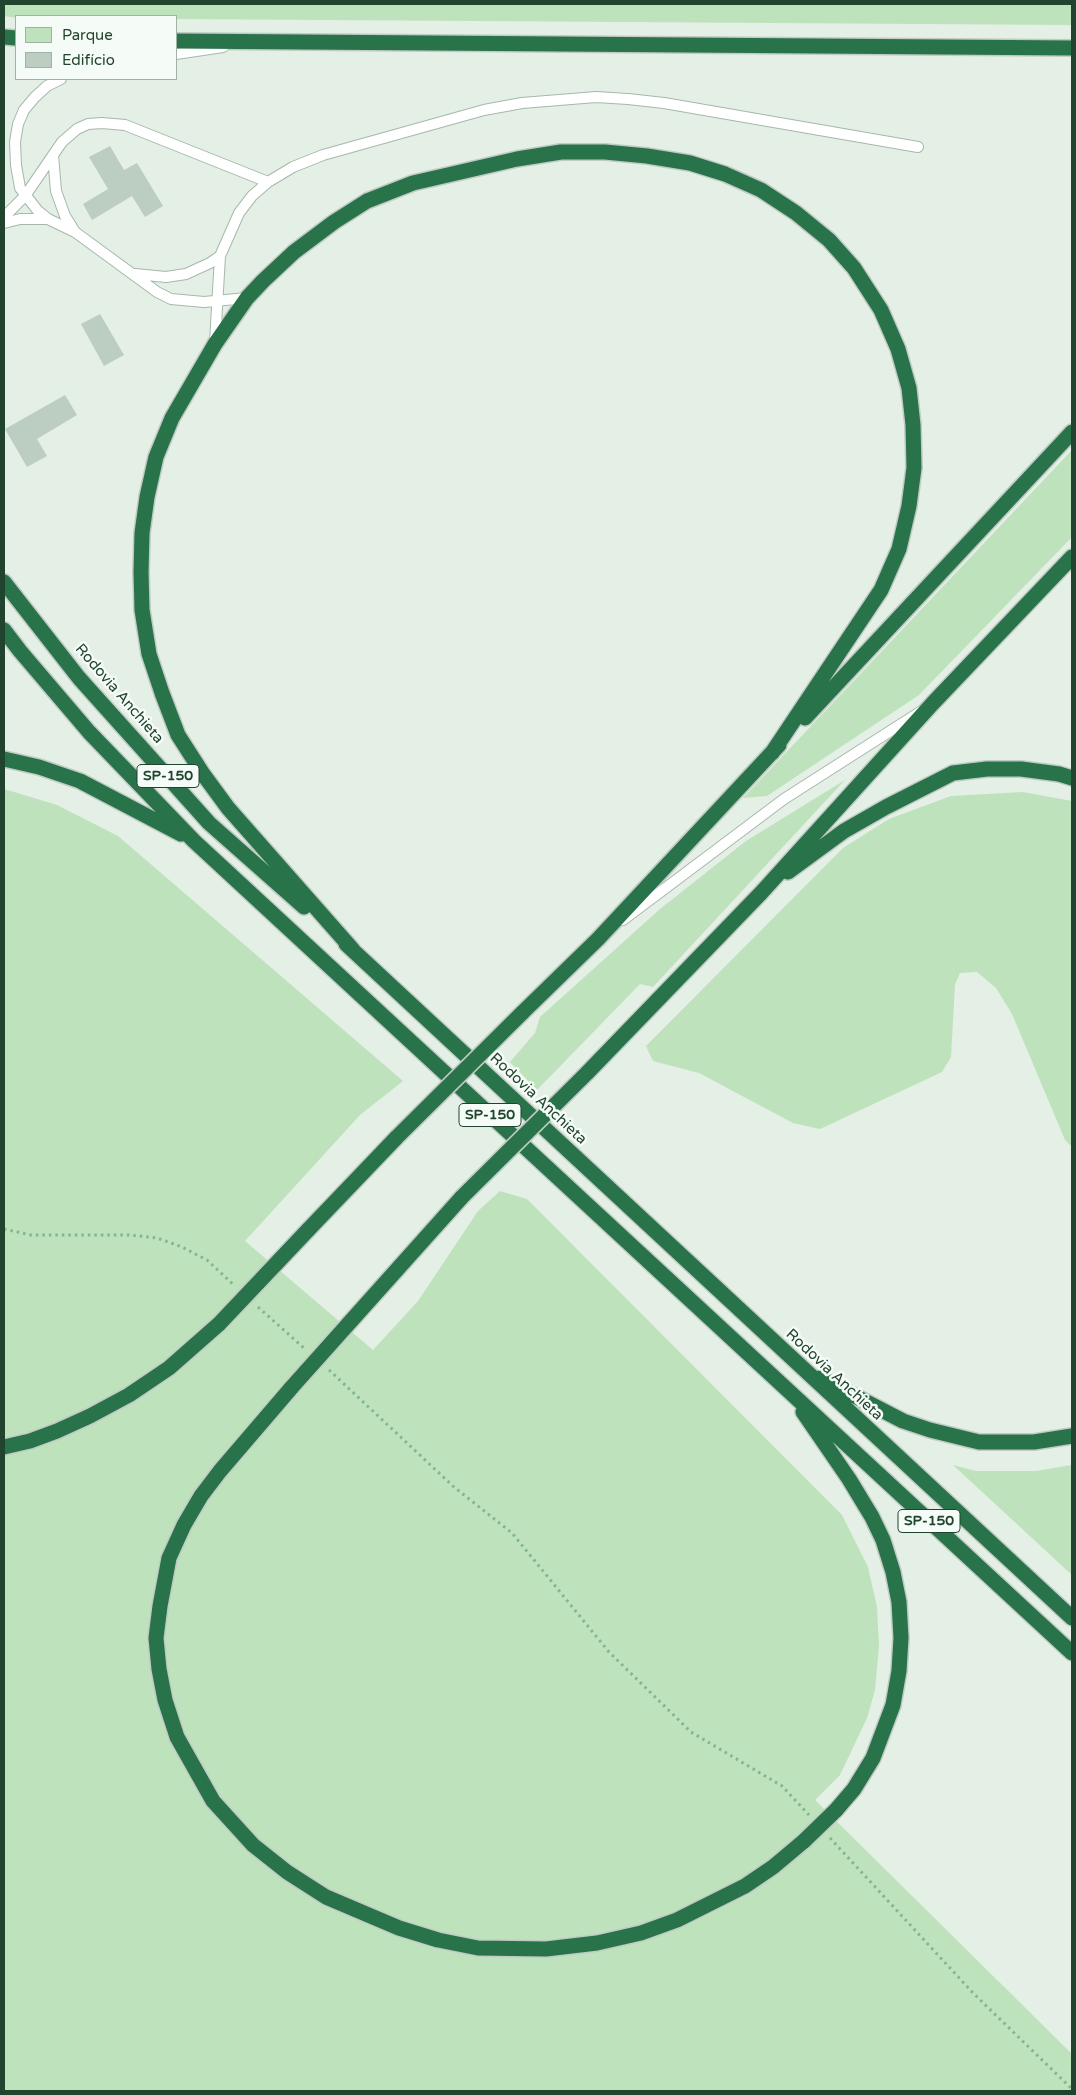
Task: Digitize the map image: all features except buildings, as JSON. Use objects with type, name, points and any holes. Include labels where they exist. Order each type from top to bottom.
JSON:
[{"type":"highway","points":[[178,41],[1072,48]]},
{"type":"highway","points":[[353,950],[228,808],[178,735],[149,654],[142,610],[141,572],[142,533],[156,457],[172,418],[215,344],[247,298],[294,252],[334,222],[367,201],[412,183],[516,159],[561,152],[604,152],[647,156],[690,163],[725,174],[761,190],[796,213],[829,240],[854,268],[881,310],[898,349],[909,388],[913,425],[914,468],[910,497],[900,549],[881,590],[772,753]]},
{"type":"highway","points":[[4,1447],[30,1442],[90,1416],[129,1395],[169,1368],[219,1324],[397,1137],[598,939],[1072,432]]},
{"type":"highway","points":[[786,1388],[849,1479],[872,1517],[883,1540],[893,1572],[899,1602],[901,1646],[893,1705],[873,1758],[854,1789],[836,1810],[804,1841],[773,1867],[745,1886],[677,1920],[641,1933],[597,1943],[546,1949],[478,1948],[438,1940],[398,1928],[326,1897],[287,1872],[253,1845],[213,1801],[177,1737],[165,1700],[156,1638],[169,1558],[184,1525],[201,1496],[292,1387],[462,1197],[587,1073],[761,893],[933,703],[1072,557]]},
{"type":"highway","name":"Rodovia Anchieta","points":[[4,582],[79,678],[210,823],[353,950],[1072,1618]]},
{"type":"highway","name":"SP-150","points":[[4,630],[89,732],[194,841],[1072,1653]]},
{"type":"highway","points":[[4,759],[39,767],[80,781],[194,841]]},
{"type":"highway","points":[[761,893],[844,831],[886,807],[954,773],[988,769],[1021,769],[1059,774],[1072,778]]},
{"type":"highway","points":[[801,1368],[903,1421],[930,1430],[979,1442],[1034,1442],[1072,1436]]},
{"type":"lane","points":[[178,54],[254,42]]},
{"type":"lane","points":[[59,80],[47,86],[35,97],[24,110],[18,124],[15,142],[16,165],[20,188],[25,196],[48,219],[75,232],[156,292],[171,299],[186,301],[247,298]]},
{"type":"lane","points":[[215,344],[220,256],[239,213],[252,196],[268,182],[294,166],[322,155],[484,110],[522,103],[568,98],[628,98],[664,103],[918,147]]},
{"type":"lane","points":[[4,217],[25,196],[62,142],[77,129],[88,124],[125,125],[268,182]]},
{"type":"lane","points":[[53,155],[56,192],[65,216],[75,232]]},
{"type":"lane","points":[[4,223],[20,219],[48,219]]},
{"type":"lane","points":[[134,274],[160,277],[186,274],[210,264],[220,256]]},
{"type":"lane","points":[[598,939],[784,799],[933,703]]},
{"type":"path","points":[[4,1229],[31,1235],[130,1235],[157,1238],[207,1260],[236,1286]]},
{"type":"path","points":[[257,1306],[308,1351]]},
{"type":"path","points":[[322,1364],[454,1487],[512,1532],[609,1652],[691,1732],[782,1786],[815,1821]]},
{"type":"path","points":[[828,1836],[973,1993],[1072,2090]]},
{"type":"green space","points":[[4,4],[1072,4],[1072,25],[178,19],[178,15],[15,15],[15,18],[4,16]]},
{"type":"green space","points":[[1072,450],[1072,537],[919,695],[767,796],[743,798]]},
{"type":"green space","points":[[845,780],[653,987],[640,984],[537,1090],[510,1062],[535,1033],[540,1017],[660,909],[746,841]]},
{"type":"green space","points":[[4,789],[57,805],[118,836],[403,1081],[360,1115],[245,1241],[373,1350],[418,1301],[478,1211],[500,1191],[527,1199],[842,1515],[868,1567],[877,1607],[879,1646],[875,1690],[867,1718],[840,1775],[815,1800],[1072,2054],[1072,2091],[4,2091]]},
{"type":"green space","points":[[1023,792],[1072,801],[1072,1147],[1065,1140],[1012,1014],[996,988],[977,972],[960,973],[955,984],[951,1057],[942,1072],[820,1129],[793,1123],[699,1073],[653,1061],[646,1046],[843,848],[889,819],[951,796]]},
{"type":"green space","points":[[953,1465],[976,1471],[1036,1471],[1072,1465],[1072,1575]]}]
